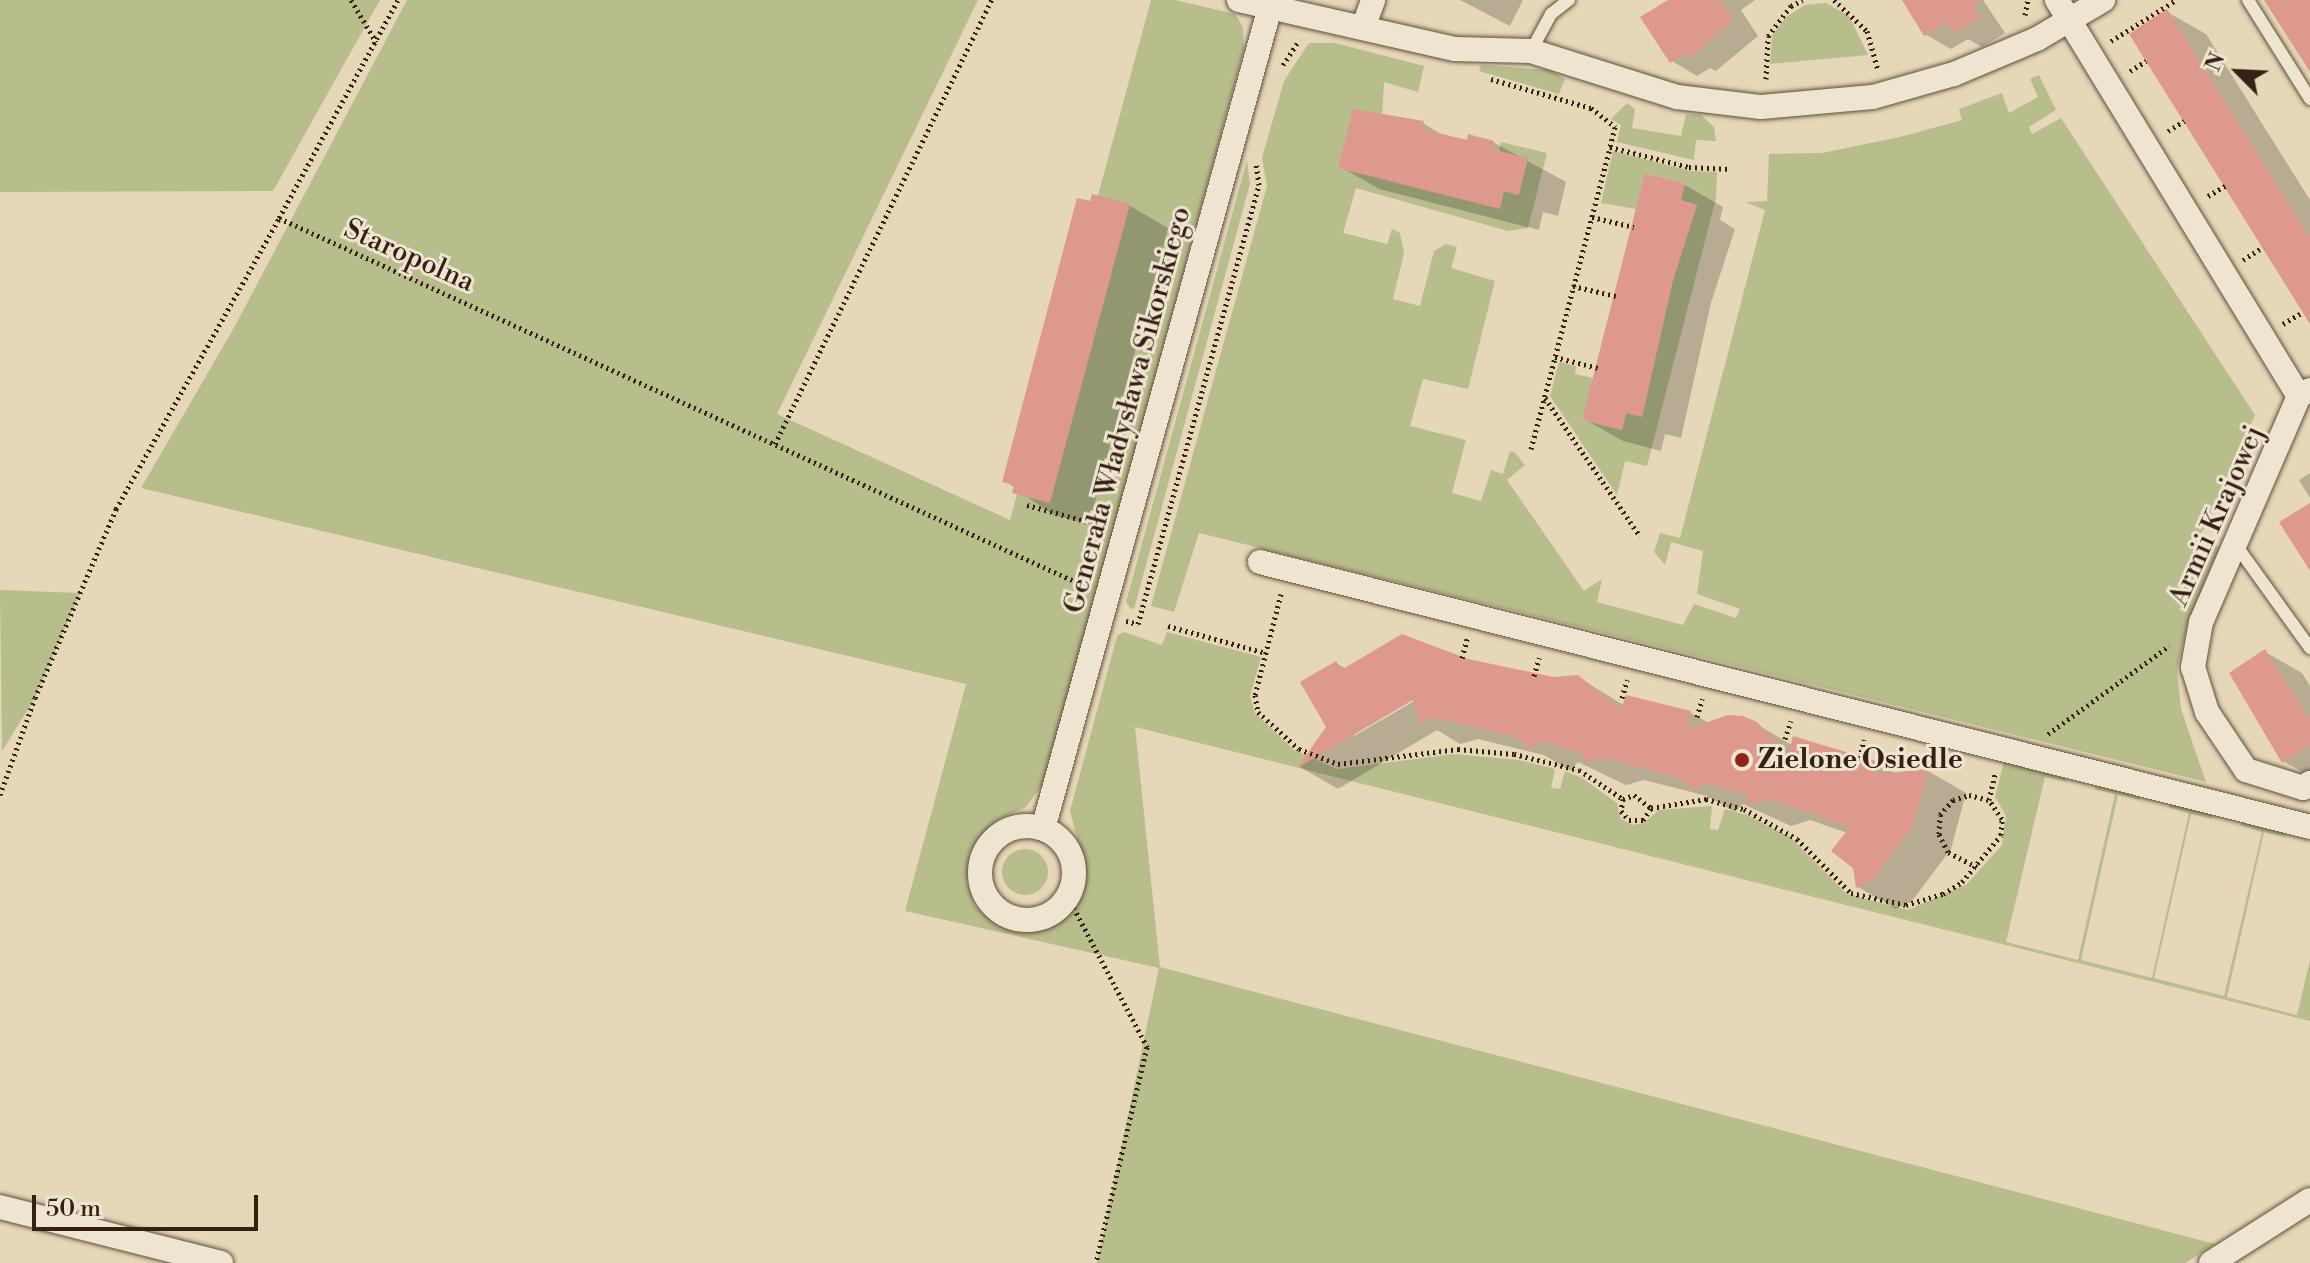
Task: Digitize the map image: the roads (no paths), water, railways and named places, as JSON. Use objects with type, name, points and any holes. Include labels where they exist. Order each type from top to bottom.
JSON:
[{"type":"street","points":[[1239,0],[1271,4],[1455,49],[1531,51],[1677,97],[1761,107],[1825,104],[1954,74],[2064,10],[2103,0]]},
{"type":"street","points":[[1363,28],[1373,0]]},
{"type":"street","name":"Generała Władysława Sikorskiego","points":[[1043,829],[1271,4]]},
{"type":"street","name":"Armii Krajowej","points":[[2064,10],[2305,393],[2201,622],[2193,667],[2207,712],[2246,770],[2303,788],[2310,783]]},
{"type":"street","points":[[1260,562],[2310,827]]},
{"type":"street","points":[[1029,826],[1043,829],[1068,850],[1073,882],[1068,897],[1057,910],[1027,921],[998,911],[981,887],[982,857],[1000,834],[1029,826]]},
{"type":"street","points":[[2211,1263],[2310,1200]]},
{"type":"street","points":[[0,1207],[221,1263]]},
{"type":"lane","points":[[1531,51],[1551,14],[1569,0]]},
{"type":"lane","points":[[2248,0],[2310,99]]},
{"type":"lane","points":[[2236,545],[2310,648]]},
{"type":"place","name":"Zielone Osiedle","points":[[1742,760]]}]
